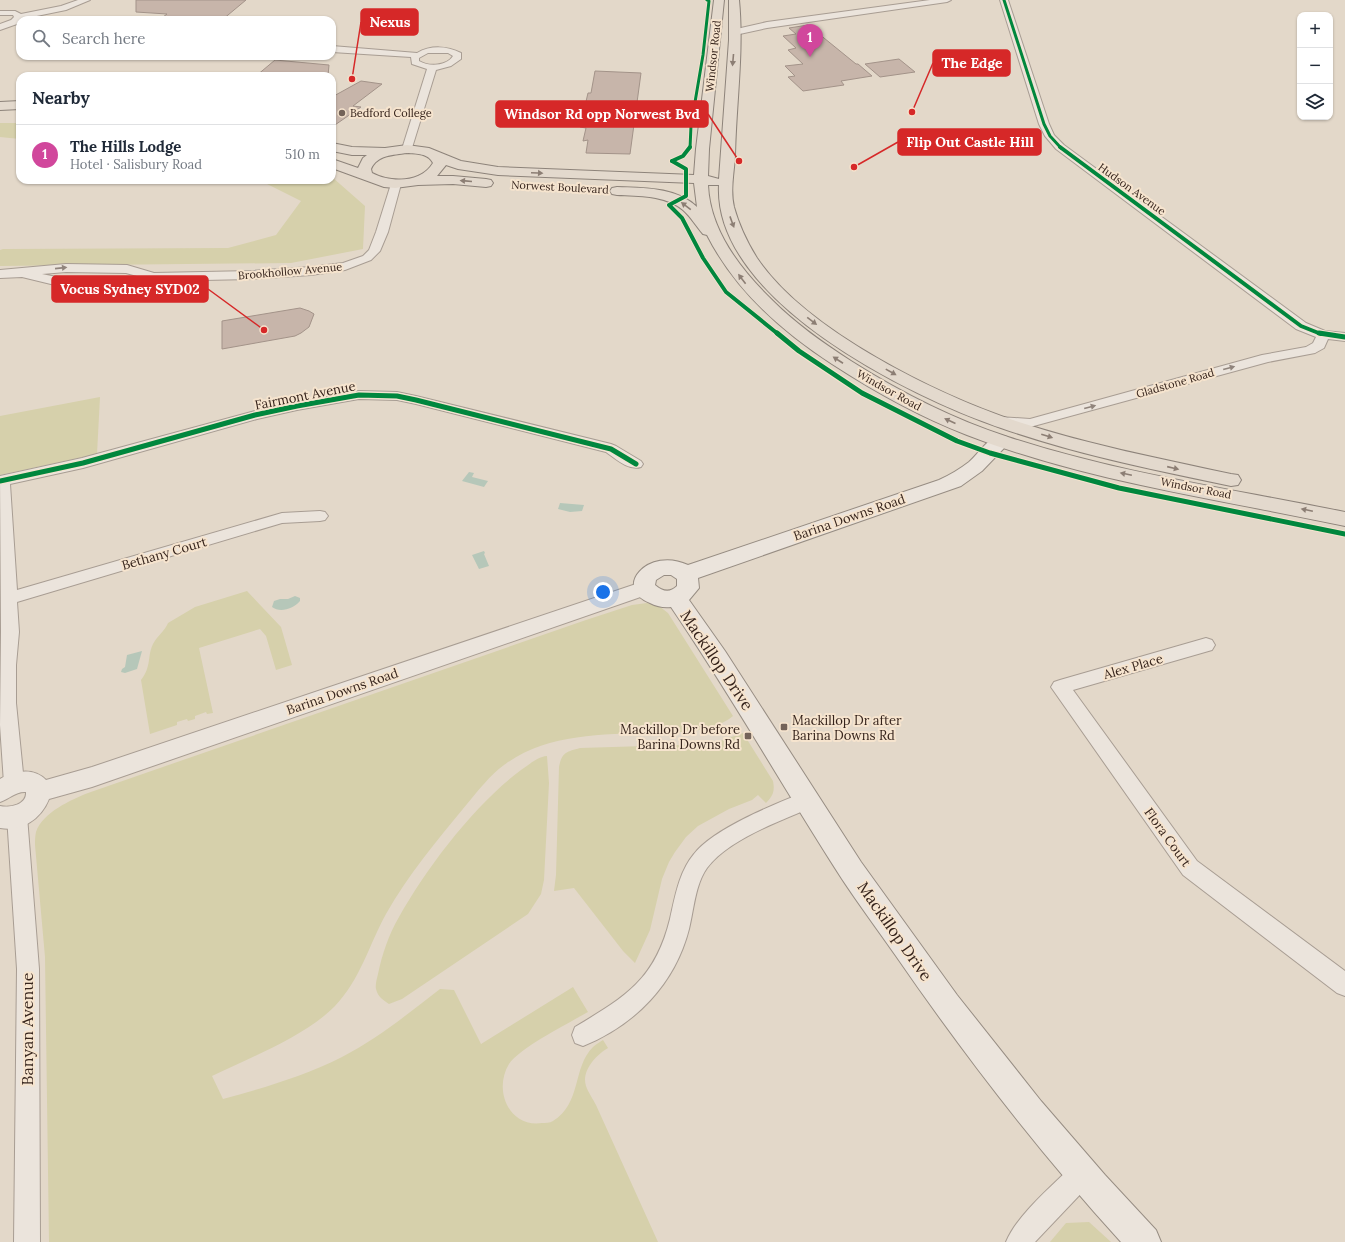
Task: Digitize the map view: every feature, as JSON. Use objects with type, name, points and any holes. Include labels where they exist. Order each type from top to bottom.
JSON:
[{"type":"main road","name":"Windsor Road","points":[[734,0],[736,27],[729,110],[726,204],[742,244],[765,279],[782,297],[845,345],[874,363],[932,393],[997,420],[1054,438],[1113,454],[1345,504]]},
{"type":"main road","name":"Windsor Road","points":[[717,1],[704,135],[701,184],[706,216],[729,262],[747,285],[795,330],[857,372],[925,410],[1000,441],[1060,459],[1345,519]]},
{"type":"main road","points":[[0,106],[16,105]]},
{"type":"main road","points":[[0,117],[16,116]]},
{"type":"main road","points":[[603,183],[680,166],[693,156],[704,135]]},
{"type":"main road","points":[[336,148],[352,151],[385,152]]},
{"type":"main road","name":"Norwest Boulevard","points":[[385,152],[407,149],[429,152],[458,165],[603,183],[726,184]]},
{"type":"main road","points":[[366,175],[364,169],[368,161],[385,152]]},
{"type":"main road","points":[[336,164],[366,175],[379,182],[396,184],[428,177],[437,169],[440,163],[436,156]]},
{"type":"main road","name":"Norwest Boulevard","points":[[419,180],[453,180],[511,185]]},
{"type":"main road","points":[[603,183],[650,193],[678,201],[690,208],[720,246]]},
{"type":"main road","points":[[932,393],[994,431],[1000,441]]},
{"type":"main road","name":"Barina Downs Road","points":[[685,574],[946,485],[971,472],[1000,441]]},
{"type":"main road","points":[[657,568],[677,568],[685,574],[688,579],[688,588],[681,596],[676,598],[659,598],[653,596],[645,588],[644,579],[657,568]]},
{"type":"main road","name":"Mackillop Drive","points":[[676,598],[717,657],[852,871],[947,1005],[1030,1112],[1082,1174],[1144,1242]]},
{"type":"street","points":[[36,16],[86,0]]},
{"type":"street","points":[[736,27],[767,25],[947,0]]},
{"type":"street","name":"Hudson Avenue","points":[[1004,0],[1044,124],[1050,136],[1060,147],[1301,326],[1323,335]]},
{"type":"street","points":[[0,13],[15,14],[16,16]]},
{"type":"street","points":[[4,26],[16,22]]},
{"type":"street","points":[[336,49],[416,56],[426,51],[439,50],[450,51],[458,55],[457,60],[452,63],[432,67],[416,63],[414,59],[416,56]]},
{"type":"street","points":[[407,149],[420,102],[432,67]]},
{"type":"street","name":"Brookhollow Avenue","points":[[0,274],[22,273],[55,280],[116,283],[154,277],[204,277],[329,269],[358,262],[367,258],[378,242],[396,184]]},
{"type":"street","points":[[1323,335],[1345,337]]},
{"type":"street","name":"Gladstone Road","points":[[997,420],[1008,423],[1030,423],[1267,358],[1310,350],[1319,345],[1323,335]]},
{"type":"street","name":"Fairmont Avenue","points":[[1,480],[83,463],[283,409],[342,397],[379,394],[416,400],[611,449],[636,464]]},
{"type":"street","points":[[1,480],[9,598],[7,704],[13,761],[7,787],[30,782],[37,786],[39,792],[38,798],[32,807],[9,817]]},
{"type":"street","name":"Bethany Court","points":[[9,598],[282,518],[320,516]]},
{"type":"street","name":"Barina Downs Road","points":[[39,792],[100,774],[645,588]]},
{"type":"street","name":"Alex Place","points":[[1060,687],[1206,645]]},
{"type":"street","name":"Flora Court","points":[[1060,687],[1190,868],[1345,984]]},
{"type":"street","points":[[583,1035],[632,1004],[650,984],[664,964],[674,941],[688,887],[697,865],[708,852],[724,839],[808,800]]},
{"type":"street","name":"Banyan Avenue","points":[[9,817],[28,969],[27,1242]]},
{"type":"street","points":[[1019,1242],[1033,1224],[1082,1174]]},
{"type":"shaded area","points":[[0,123],[16,123],[16,139],[0,137]]},
{"type":"shaded area","points":[[336,181],[365,206],[363,249],[291,263],[0,266],[0,250],[3,249],[228,248],[276,235],[301,201],[267,184],[336,184]]},
{"type":"shaded area","points":[[100,397],[97,454],[0,475],[0,416]]},
{"type":"shaded area","points":[[469,472],[474,473],[472,477],[488,481],[484,487],[462,481]]},
{"type":"shaded area","points":[[560,503],[584,505],[582,511],[570,512],[558,509]]},
{"type":"shaded area","points":[[484,551],[489,566],[479,569],[472,555]]},
{"type":"shaded area","points":[[247,591],[281,627],[292,665],[276,670],[266,636],[260,629],[199,648],[213,713],[207,714],[206,712],[195,716],[195,719],[188,721],[187,719],[177,722],[177,725],[150,734],[141,680],[147,670],[151,648],[155,641],[168,623],[195,607]]},
{"type":"shaded area","points":[[295,596],[300,598],[300,601],[290,608],[279,610],[272,607],[274,601],[288,599]]},
{"type":"shaded area","points":[[647,603],[659,606],[668,613],[733,716],[715,726],[694,731],[594,735],[574,738],[538,747],[520,755],[504,765],[494,773],[480,789],[434,844],[414,871],[386,914],[358,974],[344,996],[335,1006],[323,1017],[293,1037],[212,1076],[223,1099],[298,1076],[328,1064],[355,1050],[392,1025],[440,989],[454,990],[481,1044],[573,987],[588,1012],[534,1043],[515,1057],[509,1064],[504,1074],[503,1085],[507,1105],[521,1120],[530,1123],[546,1123],[553,1121],[562,1114],[569,1105],[586,1055],[593,1047],[603,1040],[608,1048],[594,1059],[588,1069],[585,1080],[586,1086],[658,1242],[49,1242],[45,957],[35,845],[36,832],[45,818],[58,808],[88,793],[586,620],[632,605]]},
{"type":"shaded area","points":[[142,651],[137,669],[125,673],[121,672],[125,667],[127,655]]},
{"type":"shaded area","points":[[743,733],[773,781],[774,791],[772,796],[766,803],[758,795],[752,800],[729,809],[698,826],[686,837],[669,862],[662,879],[650,930],[635,963],[623,951],[574,888],[554,891],[556,875],[559,767],[563,755],[580,748],[711,744]]},
{"type":"shaded area","points":[[547,756],[549,783],[544,880],[541,894],[528,914],[402,999],[389,1004],[379,996],[376,982],[386,944],[395,924],[410,898],[438,857],[486,800],[521,770],[537,759]]},
{"type":"shaded area","points":[[1089,1222],[1111,1242],[1050,1242],[1066,1223]]},
{"type":"building","points":[[136,0],[246,0],[227,16],[164,16],[167,14],[136,12]]},
{"type":"building","points":[[808,25],[872,76],[841,81],[844,85],[803,91],[788,77],[795,76],[785,66],[803,64],[788,50],[796,48],[783,36],[796,34],[789,28]]},
{"type":"building","points":[[899,59],[915,72],[880,77],[865,64]]},
{"type":"building","points":[[275,60],[329,65],[328,72],[261,72]]},
{"type":"building","points":[[595,71],[641,73],[630,154],[586,153],[588,140],[583,141],[586,128],[580,127],[588,93],[591,93]]},
{"type":"building","points":[[361,81],[382,84],[353,106],[361,107],[336,124],[336,95]]},
{"type":"building","points":[[300,308],[314,314],[309,327],[301,333],[295,336],[222,349],[222,321]]},
{"type":"cycle path","points":[[672,161],[687,153],[691,142],[691,126],[695,112],[694,108],[703,55],[709,1],[707,0]]},
{"type":"cycle path","points":[[1004,0],[1044,124],[1050,136],[1060,147],[1301,326],[1323,335],[1345,337]]},
{"type":"cycle path","points":[[672,161],[686,169],[686,196],[669,205],[682,218],[703,258],[726,292],[799,351],[862,393],[957,441],[990,453],[1119,488],[1345,534]]},
{"type":"cycle path","points":[[0,481],[83,463],[255,415],[359,395],[397,396],[416,400],[611,449],[636,464]]},
{"type":"place","name":"The Hills Lodge","points":[[810,57]]},
{"type":"place","name":"Nexus","points":[[352,79]]},
{"type":"place","name":"The Edge","points":[[912,112]]},
{"type":"place","name":"Bedford College","points":[[342,113]]},
{"type":"place","name":"Windsor Rd opp Norwest Bvd","points":[[739,161]]},
{"type":"place","name":"Flip Out Castle Hill","points":[[854,167]]},
{"type":"place","name":"Vocus Sydney SYD02","points":[[264,330]]},
{"type":"place","name":"Mackillop Dr after Barina Downs Rd","points":[[784,727]]},
{"type":"place","name":"Mackillop Dr before Barina Downs Rd","points":[[748,736]]}]
